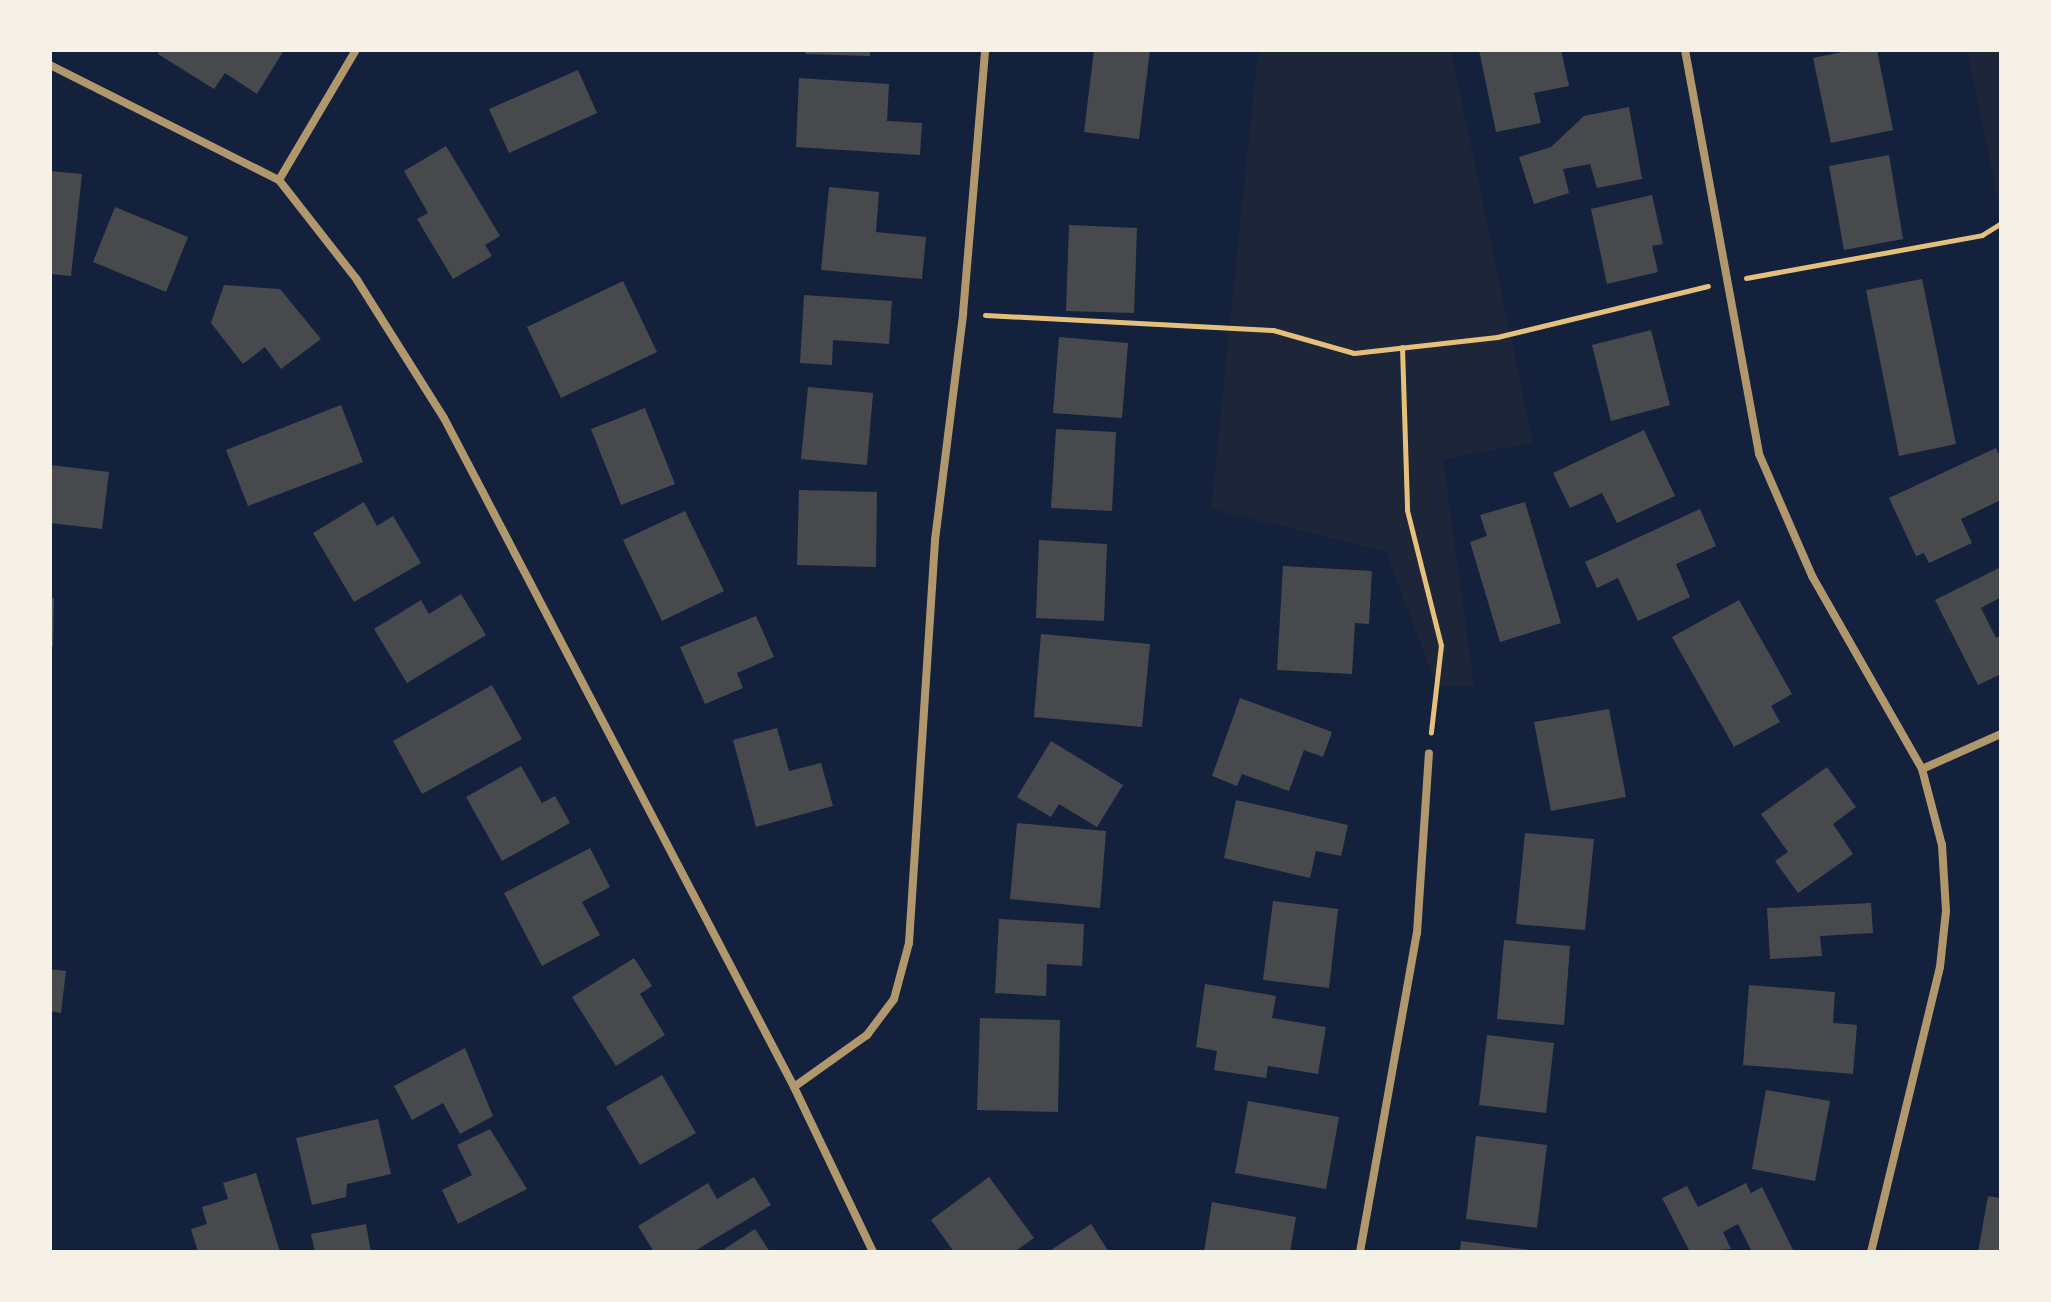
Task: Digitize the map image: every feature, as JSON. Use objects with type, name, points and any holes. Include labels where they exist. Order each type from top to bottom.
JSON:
[{"type":"street","points":[[279,180],[356,50]]},
{"type":"street","points":[[794,1087],[867,1035],[894,999],[909,943],[935,540],[963,314],[985,50]]},
{"type":"street","points":[[1685,50],[1759,454],[1774,497],[1812,576],[1922,769],[1942,845],[1946,911],[1940,967],[1871,1252]]},
{"type":"street","points":[[50,65],[279,180],[357,280],[444,418],[794,1087],[873,1252]]},
{"type":"street","points":[[1922,769],[2001,734]]},
{"type":"street","points":[[1360,1252],[1417,933],[1429,753]]},
{"type":"path","points":[[963,314],[1273,330],[1354,353],[1497,337],[1729,281],[1982,235],[2001,223]]},
{"type":"path","points":[[1402,347],[1407,510],[1441,645],[1429,753]]},
{"type":"shaded area","points":[[1258,50],[1451,50],[1533,443],[1443,459],[1474,685],[1437,687],[1386,552],[1211,509]]},
{"type":"shaded area","points":[[1967,50],[2001,50],[2001,215]]},
{"type":"building","points":[[160,50],[284,50],[257,94],[225,73],[214,89],[158,54]]},
{"type":"building","points":[[805,50],[870,50],[870,56],[805,54]]},
{"type":"building","points":[[1094,50],[1150,50],[1139,139],[1084,132]]},
{"type":"building","points":[[1479,50],[1561,50],[1569,86],[1534,93],[1541,123],[1496,132]]},
{"type":"building","points":[[1852,50],[1877,50],[1893,130],[1831,143],[1813,58]]},
{"type":"building","points":[[578,70],[597,113],[509,153],[489,109]]},
{"type":"building","points":[[799,78],[889,84],[887,121],[922,123],[920,155],[796,147]]},
{"type":"building","points":[[1629,107],[1642,179],[1597,188],[1590,164],[1563,169],[1569,193],[1534,204],[1519,157],[1551,147],[1584,116]]},
{"type":"building","points":[[446,146],[500,236],[485,245],[492,256],[453,279],[417,219],[428,213],[404,171]]},
{"type":"building","points":[[1889,155],[1903,239],[1844,250],[1829,166]]},
{"type":"building","points":[[50,171],[82,174],[71,276],[50,274]]},
{"type":"building","points":[[829,187],[879,192],[876,232],[926,237],[922,279],[821,270]]},
{"type":"building","points":[[1652,195],[1663,244],[1652,246],[1658,272],[1607,284],[1591,209]]},
{"type":"building","points":[[115,207],[188,237],[166,292],[93,262]]},
{"type":"building","points":[[1069,225],[1137,228],[1134,313],[1066,311]]},
{"type":"building","points":[[1922,279],[1956,444],[1899,456],[1866,290]]},
{"type":"building","points":[[623,281],[657,352],[561,398],[527,327]]},
{"type":"building","points":[[224,285],[280,289],[321,339],[281,369],[265,347],[243,364],[211,323]]},
{"type":"building","points":[[804,295],[892,301],[889,344],[833,340],[832,365],[800,363]]},
{"type":"building","points":[[1651,330],[1670,405],[1611,421],[1592,345]]},
{"type":"building","points":[[1059,337],[1128,343],[1122,418],[1053,413]]},
{"type":"building","points":[[808,387],[873,393],[867,465],[801,459]]},
{"type":"building","points":[[341,405],[363,462],[248,506],[226,450]]},
{"type":"building","points":[[645,408],[675,484],[621,505],[591,429]]},
{"type":"building","points":[[1056,429],[1116,432],[1112,511],[1051,508]]},
{"type":"building","points":[[1644,430],[1675,496],[1617,523],[1602,493],[1570,508],[1553,473]]},
{"type":"building","points":[[1996,448],[2001,459],[2001,500],[1961,519],[1972,543],[1929,563],[1924,553],[1916,556],[1889,498]]},
{"type":"building","points":[[50,465],[109,472],[102,529],[50,523]]},
{"type":"building","points":[[799,490],[877,492],[876,567],[797,565]]},
{"type":"building","points":[[364,502],[377,526],[393,516],[421,563],[354,602],[313,533]]},
{"type":"building","points":[[1525,502],[1561,623],[1500,642],[1470,542],[1487,536],[1480,515]]},
{"type":"building","points":[[1700,509],[1716,546],[1676,564],[1690,597],[1638,621],[1618,578],[1597,588],[1585,562]]},
{"type":"building","points":[[685,511],[724,591],[662,621],[623,540]]},
{"type":"building","points":[[1039,540],[1107,544],[1104,621],[1036,618]]},
{"type":"building","points":[[1283,566],[1372,571],[1369,624],[1355,623],[1352,674],[1277,670]]},
{"type":"building","points":[[2001,567],[2001,597],[1981,608],[1996,638],[2001,635],[2001,674],[1978,685],[1935,600]]},
{"type":"building","points":[[461,594],[486,635],[407,683],[374,629],[421,600],[429,614]]},
{"type":"building","points":[[50,598],[54,598],[53,647],[50,647]]},
{"type":"building","points":[[1739,600],[1792,694],[1771,706],[1780,722],[1734,747],[1672,637]]},
{"type":"building","points":[[756,616],[774,657],[737,673],[743,688],[705,704],[680,647]]},
{"type":"building","points":[[1041,634],[1150,644],[1142,727],[1034,717]]},
{"type":"building","points":[[492,685],[522,739],[422,794],[393,741]]},
{"type":"building","points":[[1240,698],[1332,732],[1323,757],[1304,750],[1289,791],[1242,774],[1237,786],[1212,776]]},
{"type":"building","points":[[1609,709],[1626,797],[1551,811],[1534,722]]},
{"type":"building","points":[[777,728],[789,771],[821,763],[833,806],[756,827],[733,740]]},
{"type":"building","points":[[1051,741],[1123,785],[1097,827],[1059,804],[1051,817],[1017,797]]},
{"type":"building","points":[[521,766],[542,803],[555,796],[570,823],[502,861],[466,797]]},
{"type":"building","points":[[1827,767],[1856,807],[1833,824],[1853,854],[1798,893],[1775,861],[1788,852],[1761,814]]},
{"type":"building","points":[[1236,800],[1348,825],[1341,856],[1316,851],[1310,878],[1224,858]]},
{"type":"building","points":[[1017,823],[1106,831],[1100,908],[1010,899]]},
{"type":"building","points":[[1525,833],[1594,839],[1585,930],[1516,924]]},
{"type":"building","points":[[590,848],[610,887],[582,902],[600,935],[542,966],[504,893]]},
{"type":"building","points":[[1273,901],[1338,909],[1329,988],[1263,980]]},
{"type":"building","points":[[1871,903],[1873,933],[1820,936],[1822,956],[1770,959],[1767,908]]},
{"type":"building","points":[[999,919],[1084,924],[1082,966],[1047,964],[1046,996],[995,993]]},
{"type":"building","points":[[1504,940],[1570,946],[1564,1025],[1497,1019]]},
{"type":"building","points":[[634,958],[652,986],[640,994],[665,1035],[616,1066],[572,997]]},
{"type":"building","points":[[50,969],[66,971],[61,1013],[50,1011]]},
{"type":"building","points":[[1205,984],[1276,996],[1272,1018],[1326,1027],[1318,1074],[1268,1066],[1266,1078],[1214,1070],[1217,1051],[1196,1047]]},
{"type":"building","points":[[1749,985],[1835,992],[1833,1023],[1857,1025],[1853,1074],[1743,1065]]},
{"type":"building","points":[[980,1018],[1060,1020],[1058,1112],[977,1110]]},
{"type":"building","points":[[1487,1035],[1554,1043],[1546,1113],[1479,1105]]},
{"type":"building","points":[[465,1048],[493,1116],[460,1134],[443,1103],[412,1120],[394,1086]]},
{"type":"building","points":[[662,1075],[696,1133],[640,1165],[606,1107]]},
{"type":"building","points":[[1766,1090],[1830,1101],[1815,1181],[1752,1169]]},
{"type":"building","points":[[1248,1101],[1339,1117],[1326,1189],[1235,1173]]},
{"type":"building","points":[[378,1119],[391,1174],[347,1184],[346,1197],[312,1205],[296,1138]]},
{"type":"building","points":[[490,1129],[527,1189],[458,1224],[442,1190],[472,1175],[457,1145]]},
{"type":"building","points":[[1476,1136],[1547,1145],[1537,1228],[1466,1219]]},
{"type":"building","points":[[256,1173],[280,1252],[198,1252],[191,1229],[207,1224],[202,1207],[228,1199],[223,1183]]},
{"type":"building","points":[[754,1177],[771,1205],[693,1252],[654,1252],[638,1226],[708,1183],[717,1199]]},
{"type":"building","points":[[989,1177],[1034,1238],[1014,1252],[954,1252],[931,1220]]},
{"type":"building","points":[[1746,1183],[1751,1193],[1762,1187],[1794,1252],[1752,1252],[1738,1224],[1723,1232],[1731,1249],[1690,1252],[1662,1198],[1687,1186],[1698,1207]]},
{"type":"building","points":[[1988,1196],[2001,1198],[2001,1252],[1978,1252]]},
{"type":"building","points":[[1212,1202],[1296,1217],[1290,1252],[1204,1252]]},
{"type":"building","points":[[366,1224],[371,1252],[315,1252],[311,1234]]},
{"type":"building","points":[[1091,1224],[1109,1252],[1048,1252]]},
{"type":"building","points":[[755,1229],[770,1252],[720,1252]]},
{"type":"building","points":[[1461,1241],[1530,1250],[1530,1252],[1460,1252]]}]
